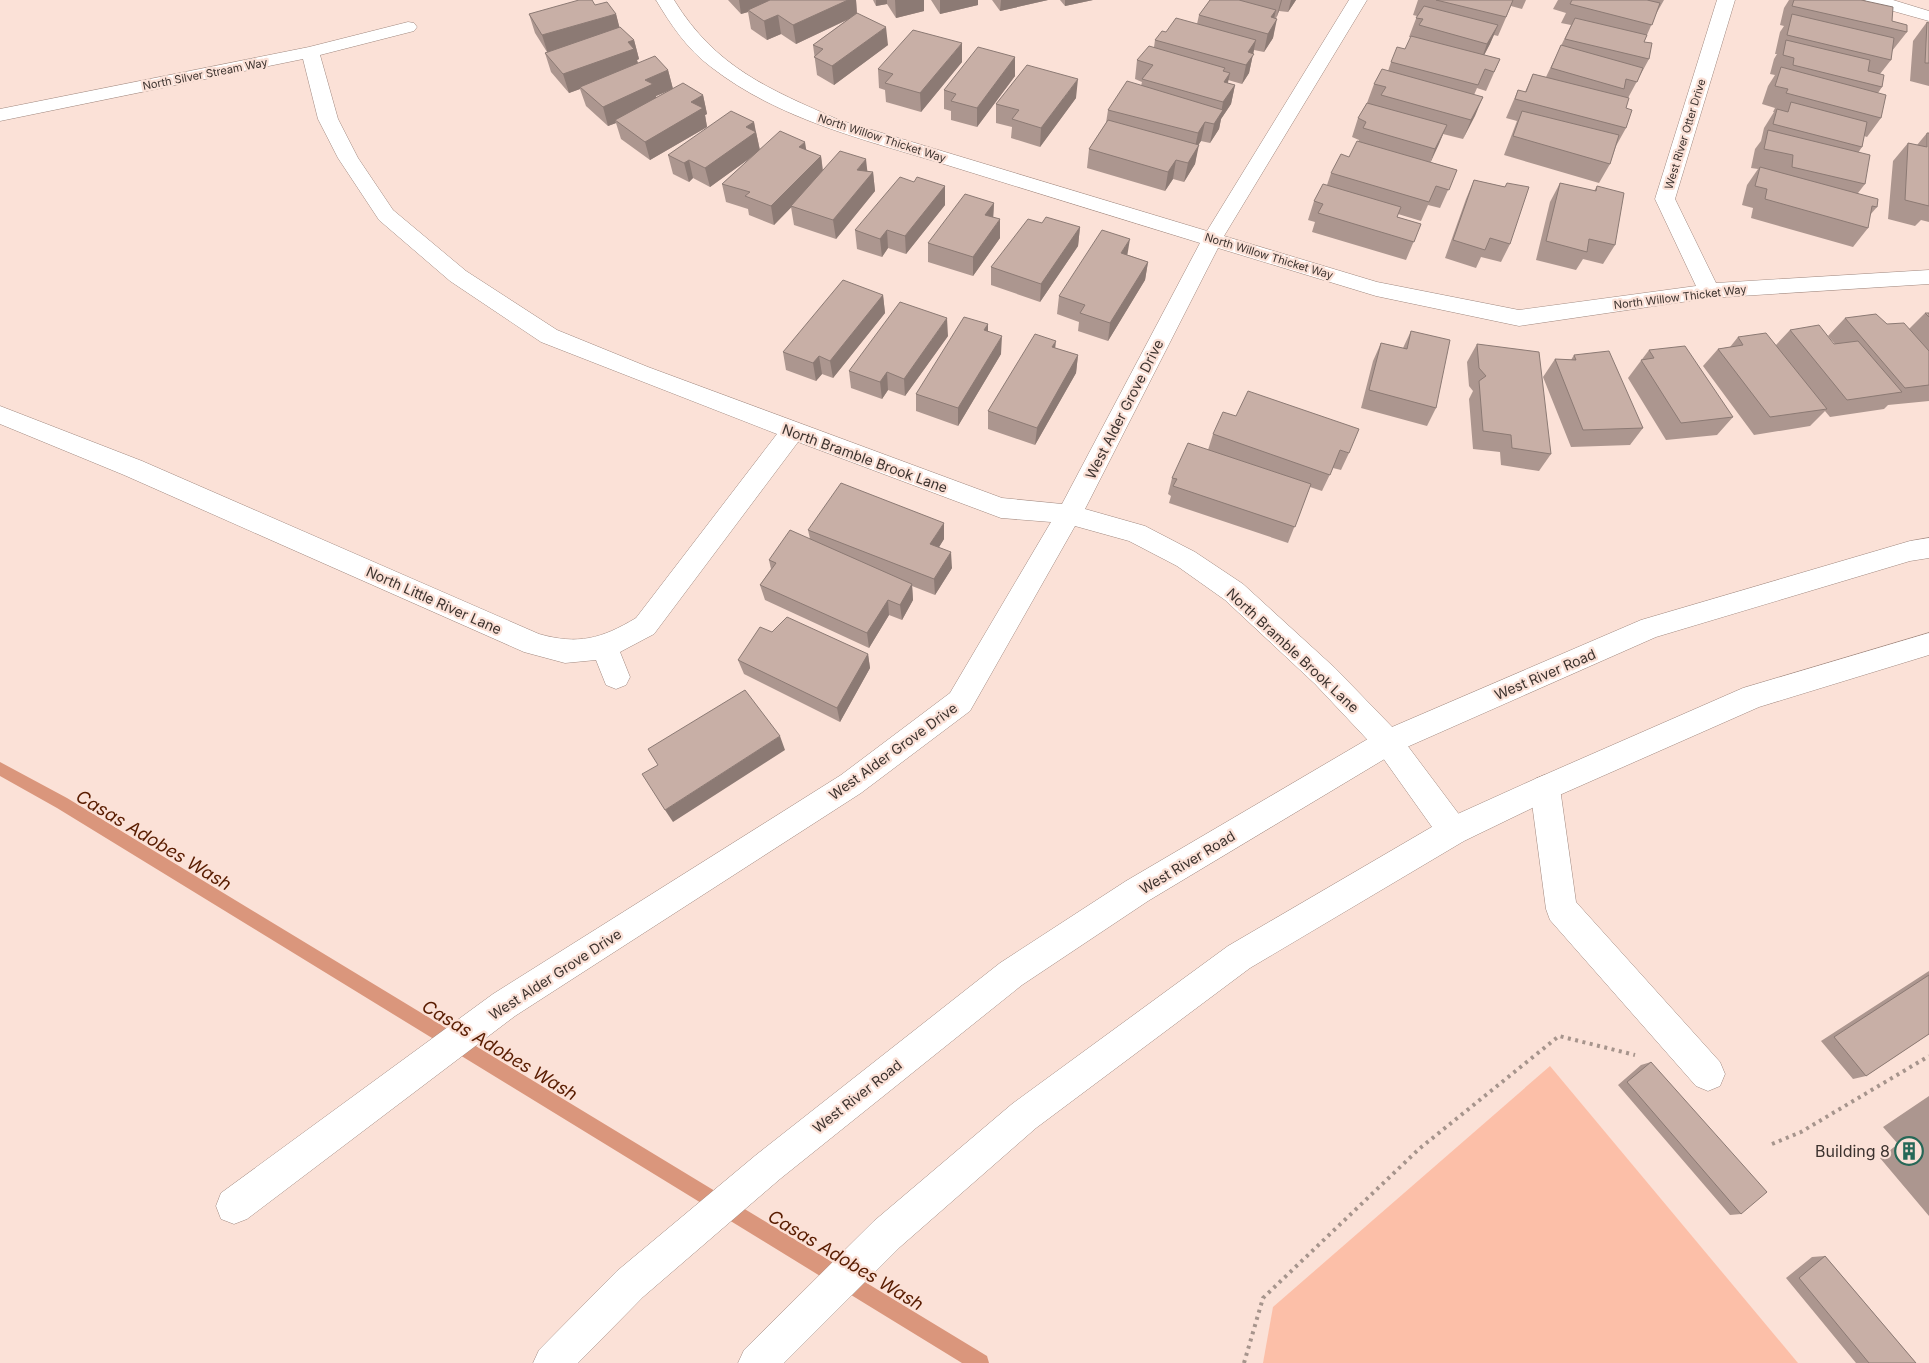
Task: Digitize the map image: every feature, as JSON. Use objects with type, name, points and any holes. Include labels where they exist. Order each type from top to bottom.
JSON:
[{"type":"street","name":"North Willow Thicket Way","points":[[664,0],[693,42],[728,73],[769,96],[832,124],[1376,289],[1519,318],[1709,291],[1929,277]]},
{"type":"street","name":"West Alder Grove Drive","points":[[234,1206],[504,1005],[851,784],[960,702],[1069,514],[1212,239],[1358,0]]},
{"type":"street","name":"West River Otter Drive","points":[[1709,291],[1665,199],[1726,0]]},
{"type":"street","points":[[1874,0],[1929,16]]},
{"type":"street","name":"North Silver Stream Way","points":[[0,115],[310,52],[408,28]]},
{"type":"street","name":"North Bramble Brook Lane","points":[[310,52],[328,118],[348,158],[386,215],[458,276],[549,336],[792,432],[1001,508],[1069,514],[1136,534],[1186,559],[1234,592],[1316,667],[1388,742],[1454,831]]},
{"type":"street","name":"North Little River Lane","points":[[0,415],[133,468],[534,644],[559,652],[593,650],[604,647],[624,640],[645,626],[792,432]]},
{"type":"street","name":"West River Road","points":[[552,1363],[630,1284],[768,1167],[1011,974],[1137,891],[1388,742],[1650,628],[1910,551],[1929,548]]},
{"type":"street","points":[[757,1363],[888,1234],[1024,1116],[1239,957],[1454,831],[1545,788],[1753,697],[1929,644]]},
{"type":"street","points":[[604,647],[616,677]]},
{"type":"street","points":[[1545,788],[1561,908],[1708,1074]]},
{"type":"path","points":[[1244,1363],[1263,1298],[1419,1148],[1559,1036],[1643,1057]]},
{"type":"path","points":[[1772,1144],[1801,1132],[1929,1056]]},
{"type":"shaded area","points":[[1550,1066],[1798,1363],[1263,1363],[1273,1307]]},
{"type":"building","points":[[579,0],[592,0],[595,5],[607,2],[616,14],[542,35],[529,14]]},
{"type":"building","points":[[770,0],[848,0],[793,25],[778,15],[764,21],[748,10]]},
{"type":"building","points":[[1210,0],[1239,0],[1276,10],[1271,17],[1277,19],[1268,34],[1199,15]]},
{"type":"building","points":[[1436,0],[1513,0],[1506,17]]},
{"type":"building","points":[[1572,0],[1647,0],[1660,3],[1652,25],[1570,4]]},
{"type":"building","points":[[1794,0],[1861,0],[1893,7],[1892,21],[1907,25],[1907,32],[1792,6]]},
{"type":"building","points":[[1424,6],[1498,25],[1487,44],[1419,25],[1423,19],[1416,18]]},
{"type":"building","points":[[857,13],[886,27],[832,66],[814,57],[823,49],[813,45]]},
{"type":"building","points":[[1792,14],[1894,38],[1891,60],[1787,35]]},
{"type":"building","points":[[1176,18],[1256,40],[1248,52],[1254,54],[1246,65],[1155,40],[1162,31],[1166,32]]},
{"type":"building","points":[[1575,18],[1647,35],[1644,42],[1652,43],[1649,59],[1565,39]]},
{"type":"building","points":[[1927,22],[1929,23],[1929,63],[1925,63]]},
{"type":"building","points":[[620,27],[634,40],[628,42],[634,49],[563,74],[545,53]]},
{"type":"building","points":[[913,30],[962,43],[920,93],[885,83],[893,74],[878,69]]},
{"type":"building","points":[[1411,36],[1500,59],[1494,72],[1485,69],[1478,85],[1391,62],[1397,47],[1405,49]]},
{"type":"building","points":[[1786,40],[1870,60],[1868,71],[1884,75],[1882,87],[1793,65],[1794,58],[1783,55]]},
{"type":"building","points":[[1561,45],[1643,68],[1637,82],[1626,79],[1624,89],[1551,68]]},
{"type":"building","points":[[1149,46],[1225,68],[1223,71],[1230,73],[1224,82],[1235,85],[1223,102],[1142,79],[1153,65],[1137,60]]},
{"type":"building","points":[[978,47],[1015,57],[977,108],[951,101],[956,94],[944,90]]},
{"type":"building","points":[[655,56],[668,70],[645,80],[653,84],[603,107],[580,87]]},
{"type":"building","points":[[1027,65],[1078,79],[1041,128],[1012,119],[1019,110],[996,104]]},
{"type":"building","points":[[1781,67],[1886,95],[1881,118],[1786,93],[1788,89],[1775,86]]},
{"type":"building","points":[[1382,69],[1483,97],[1471,120],[1381,95],[1386,87],[1374,84]]},
{"type":"building","points":[[1533,74],[1629,98],[1626,108],[1632,110],[1626,128],[1515,99],[1518,90],[1526,92]]},
{"type":"building","points":[[1127,81],[1223,110],[1214,124],[1205,122],[1198,133],[1108,110]]},
{"type":"building","points":[[683,83],[703,95],[691,102],[703,108],[645,142],[615,120]]},
{"type":"building","points":[[1791,102],[1867,122],[1862,147],[1773,124],[1777,109],[1788,112]]},
{"type":"building","points":[[1367,103],[1447,125],[1435,149],[1363,128],[1366,122],[1358,118]]},
{"type":"building","points":[[731,111],[754,122],[746,127],[756,132],[705,168],[689,160],[684,163],[668,155]]},
{"type":"building","points":[[1522,111],[1619,135],[1610,164],[1513,136]]},
{"type":"building","points":[[1108,120],[1199,145],[1188,163],[1176,160],[1168,172],[1089,149]]},
{"type":"building","points":[[1768,130],[1870,155],[1865,184],[1792,167],[1793,155],[1764,149]]},
{"type":"building","points":[[780,131],[805,142],[799,147],[821,156],[771,206],[745,196],[750,192],[722,184]]},
{"type":"building","points":[[1927,133],[1929,133],[1929,206],[1905,200],[1908,143],[1927,147]]},
{"type":"building","points":[[1357,141],[1457,170],[1449,190],[1436,186],[1429,202],[1331,173],[1341,154],[1349,157]]},
{"type":"building","points":[[840,151],[866,159],[857,170],[873,172],[833,220],[791,206]]},
{"type":"building","points":[[1760,167],[1878,199],[1877,207],[1872,206],[1868,228],[1765,199],[1767,189],[1755,186]]},
{"type":"building","points":[[900,177],[914,182],[917,177],[945,186],[905,236],[887,230],[880,239],[855,230]]},
{"type":"building","points":[[1474,180],[1505,187],[1507,183],[1529,187],[1510,244],[1490,238],[1485,250],[1453,240]]},
{"type":"building","points":[[1560,183],[1596,191],[1597,186],[1624,193],[1615,245],[1589,239],[1587,252],[1546,241]]},
{"type":"building","points":[[1323,184],[1401,207],[1397,217],[1421,224],[1414,242],[1318,213],[1323,204],[1314,201]]},
{"type":"building","points":[[965,194],[994,203],[985,215],[1000,219],[973,257],[928,243]]},
{"type":"building","points":[[1046,217],[1080,227],[1041,284],[991,267],[1028,219],[1042,223]]},
{"type":"building","points":[[1102,230],[1130,239],[1121,253],[1148,262],[1110,323],[1080,313],[1085,305],[1059,296]]},
{"type":"building","points":[[843,280],[883,295],[830,361],[819,356],[813,363],[783,352]]},
{"type":"building","points":[[900,302],[947,318],[904,379],[887,372],[880,382],[849,371]]},
{"type":"building","points":[[1876,314],[1887,324],[1904,323],[1929,351],[1929,385],[1905,388],[1845,318]]},
{"type":"building","points":[[964,317],[988,324],[984,330],[1002,336],[958,408],[916,394]]},
{"type":"building","points":[[1819,325],[1834,344],[1858,341],[1902,392],[1847,400],[1790,330]]},
{"type":"building","points":[[1411,331],[1450,340],[1436,408],[1369,390],[1381,343],[1407,349]]},
{"type":"building","points":[[1766,333],[1827,409],[1770,417],[1718,349],[1743,345],[1738,337]]},
{"type":"building","points":[[1035,334],[1056,341],[1052,347],[1078,355],[1037,428],[988,411]]},
{"type":"building","points":[[1477,344],[1539,352],[1551,454],[1512,448],[1511,435],[1483,431],[1479,381],[1486,376],[1479,368]]},
{"type":"building","points":[[1685,346],[1733,417],[1681,423],[1641,360],[1654,358],[1649,350]]},
{"type":"building","points":[[1609,351],[1643,428],[1583,430],[1555,359],[1576,360],[1574,355]]},
{"type":"building","points":[[1248,391],[1359,429],[1349,453],[1340,450],[1330,475],[1213,434],[1223,412],[1236,416]]},
{"type":"building","points":[[1188,443],[1311,484],[1295,527],[1173,486],[1177,479],[1172,478]]},
{"type":"building","points":[[841,483],[944,523],[930,544],[951,552],[934,579],[808,530]]},
{"type":"building","points":[[790,530],[912,584],[900,605],[888,600],[867,633],[760,585],[776,563],[769,560]]},
{"type":"building","points":[[787,617],[868,654],[837,708],[738,660],[760,627],[772,632]]},
{"type":"building","points":[[745,690],[780,736],[665,810],[642,774],[658,765],[648,749]]},
{"type":"building","points":[[1929,975],[1929,1034],[1866,1076],[1834,1037]]},
{"type":"building","points":[[1651,1062],[1767,1192],[1741,1214],[1627,1082]]},
{"type":"building","points":[[1825,1256],[1916,1363],[1869,1363],[1799,1278]]},
{"type":"waterway","name":"Casas Adobes Wash","points":[[0,769],[62,803],[980,1363]]},
{"type":"place","name":"Building 8","points":[[1909,1151]]}]
